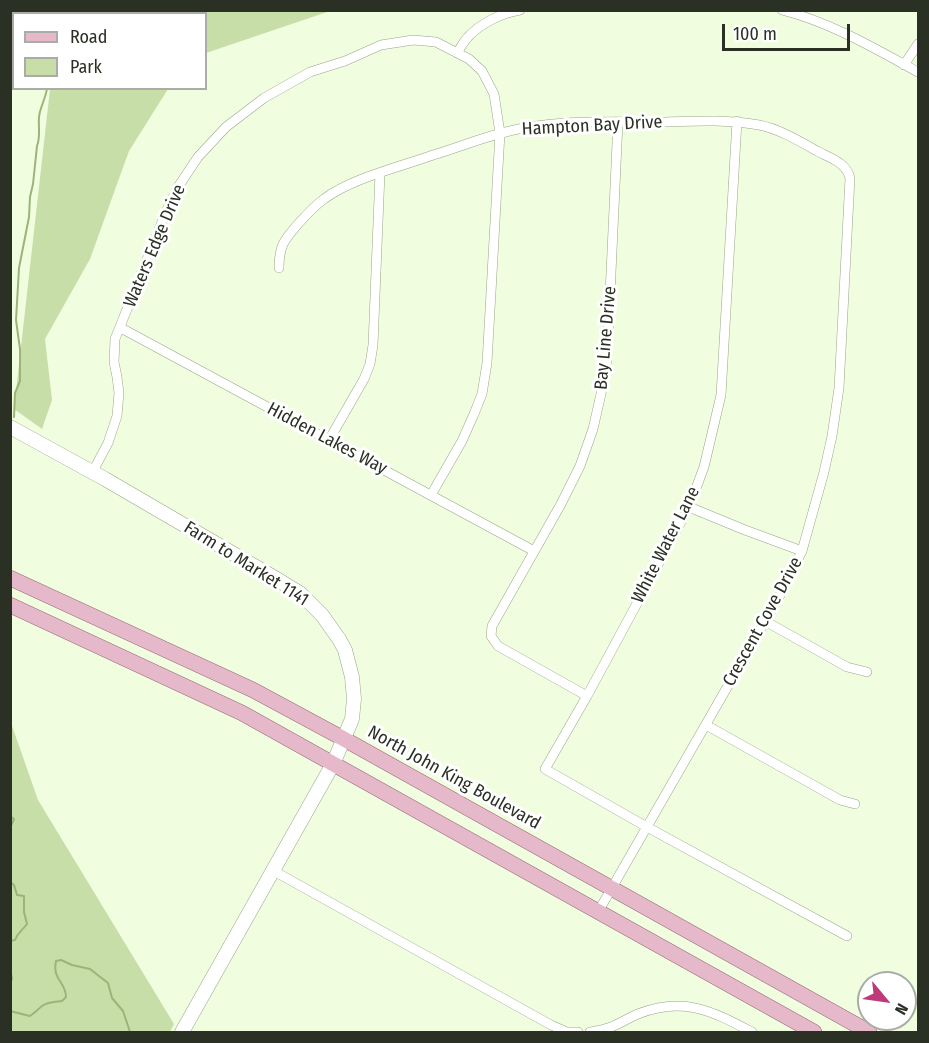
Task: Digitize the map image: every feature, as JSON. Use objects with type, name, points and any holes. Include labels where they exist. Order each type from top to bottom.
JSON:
[{"type":"main road","name":"North John King Boulevard","points":[[10,578],[253,690],[869,1032]]},
{"type":"main road","points":[[10,605],[242,713],[814,1032]]},
{"type":"street","points":[[457,53],[477,28],[495,18],[520,10]]},
{"type":"street","points":[[782,10],[807,17],[850,35],[918,72]]},
{"type":"street","name":"Waters Edge Drive","points":[[92,473],[108,443],[117,416],[119,393],[114,362],[115,339],[166,212],[178,187],[198,157],[226,127],[264,98],[310,72],[345,61],[381,45],[413,40],[436,42],[470,59],[482,71],[494,94],[500,133],[487,363],[482,394],[462,441],[430,495]]},
{"type":"street","points":[[904,64],[918,44]]},
{"type":"street","name":"Hampton Bay Drive","points":[[279,268],[279,251],[288,234],[325,198],[350,184],[380,173],[500,133],[525,128],[559,124],[618,122],[737,121],[762,125],[841,163]]},
{"type":"street","name":"White Water Lane","points":[[647,827],[545,769],[689,507],[704,467],[722,396],[737,121]]},
{"type":"street","name":"Bay Line Drive","points":[[587,696],[498,646],[491,636],[492,626],[580,466],[593,429],[607,359],[618,122]]},
{"type":"street","name":"Crescent Cove Drive","points":[[598,912],[779,597],[802,551],[824,472],[839,388],[850,178],[846,167],[841,163]]},
{"type":"street","points":[[329,440],[364,380],[370,364],[373,345],[380,173]]},
{"type":"street","name":"Hidden Lakes Way","points":[[121,328],[534,551]]},
{"type":"street","name":"Farm to Market 1141","points":[[10,428],[301,594],[322,615],[345,650],[352,677],[354,699],[350,725],[333,764],[182,1032]]},
{"type":"street","points":[[689,507],[802,551]]},
{"type":"street","points":[[765,621],[847,667],[867,672]]},
{"type":"street","points":[[706,725],[840,800],[855,804]]},
{"type":"street","points":[[647,827],[847,936]]},
{"type":"street","points":[[272,870],[551,1025],[567,1032],[578,1032]]},
{"type":"street","points":[[590,1032],[608,1028],[639,1014],[670,1006],[684,1006],[721,1016],[752,1032]]},
{"type":"green space","points":[[59,10],[330,10],[207,53],[207,12],[58,12]]},
{"type":"green space","points":[[50,90],[167,90],[129,151],[90,259],[45,339],[52,400],[42,429],[14,409]]},
{"type":"green space","points":[[11,723],[38,800],[174,1024],[170,1032],[15,1032],[11,1030]]},
{"type":"waterway","points":[[14,417],[15,393],[20,381],[20,349],[16,320],[19,268],[29,217],[39,139],[39,117],[46,90]]},
{"type":"waterway","points":[[10,816],[14,819],[10,828]]},
{"type":"waterway","points":[[10,882],[14,885],[17,895],[24,896],[27,924],[15,940],[10,941]]},
{"type":"waterway","points":[[10,1011],[30,1016],[44,1005],[62,1001],[66,997],[65,992],[57,977],[55,967],[56,961],[61,960],[90,969],[108,983],[112,998],[123,1011],[130,1032]]},
{"type":"waterway","points":[[10,969],[12,979],[10,983]]}]
